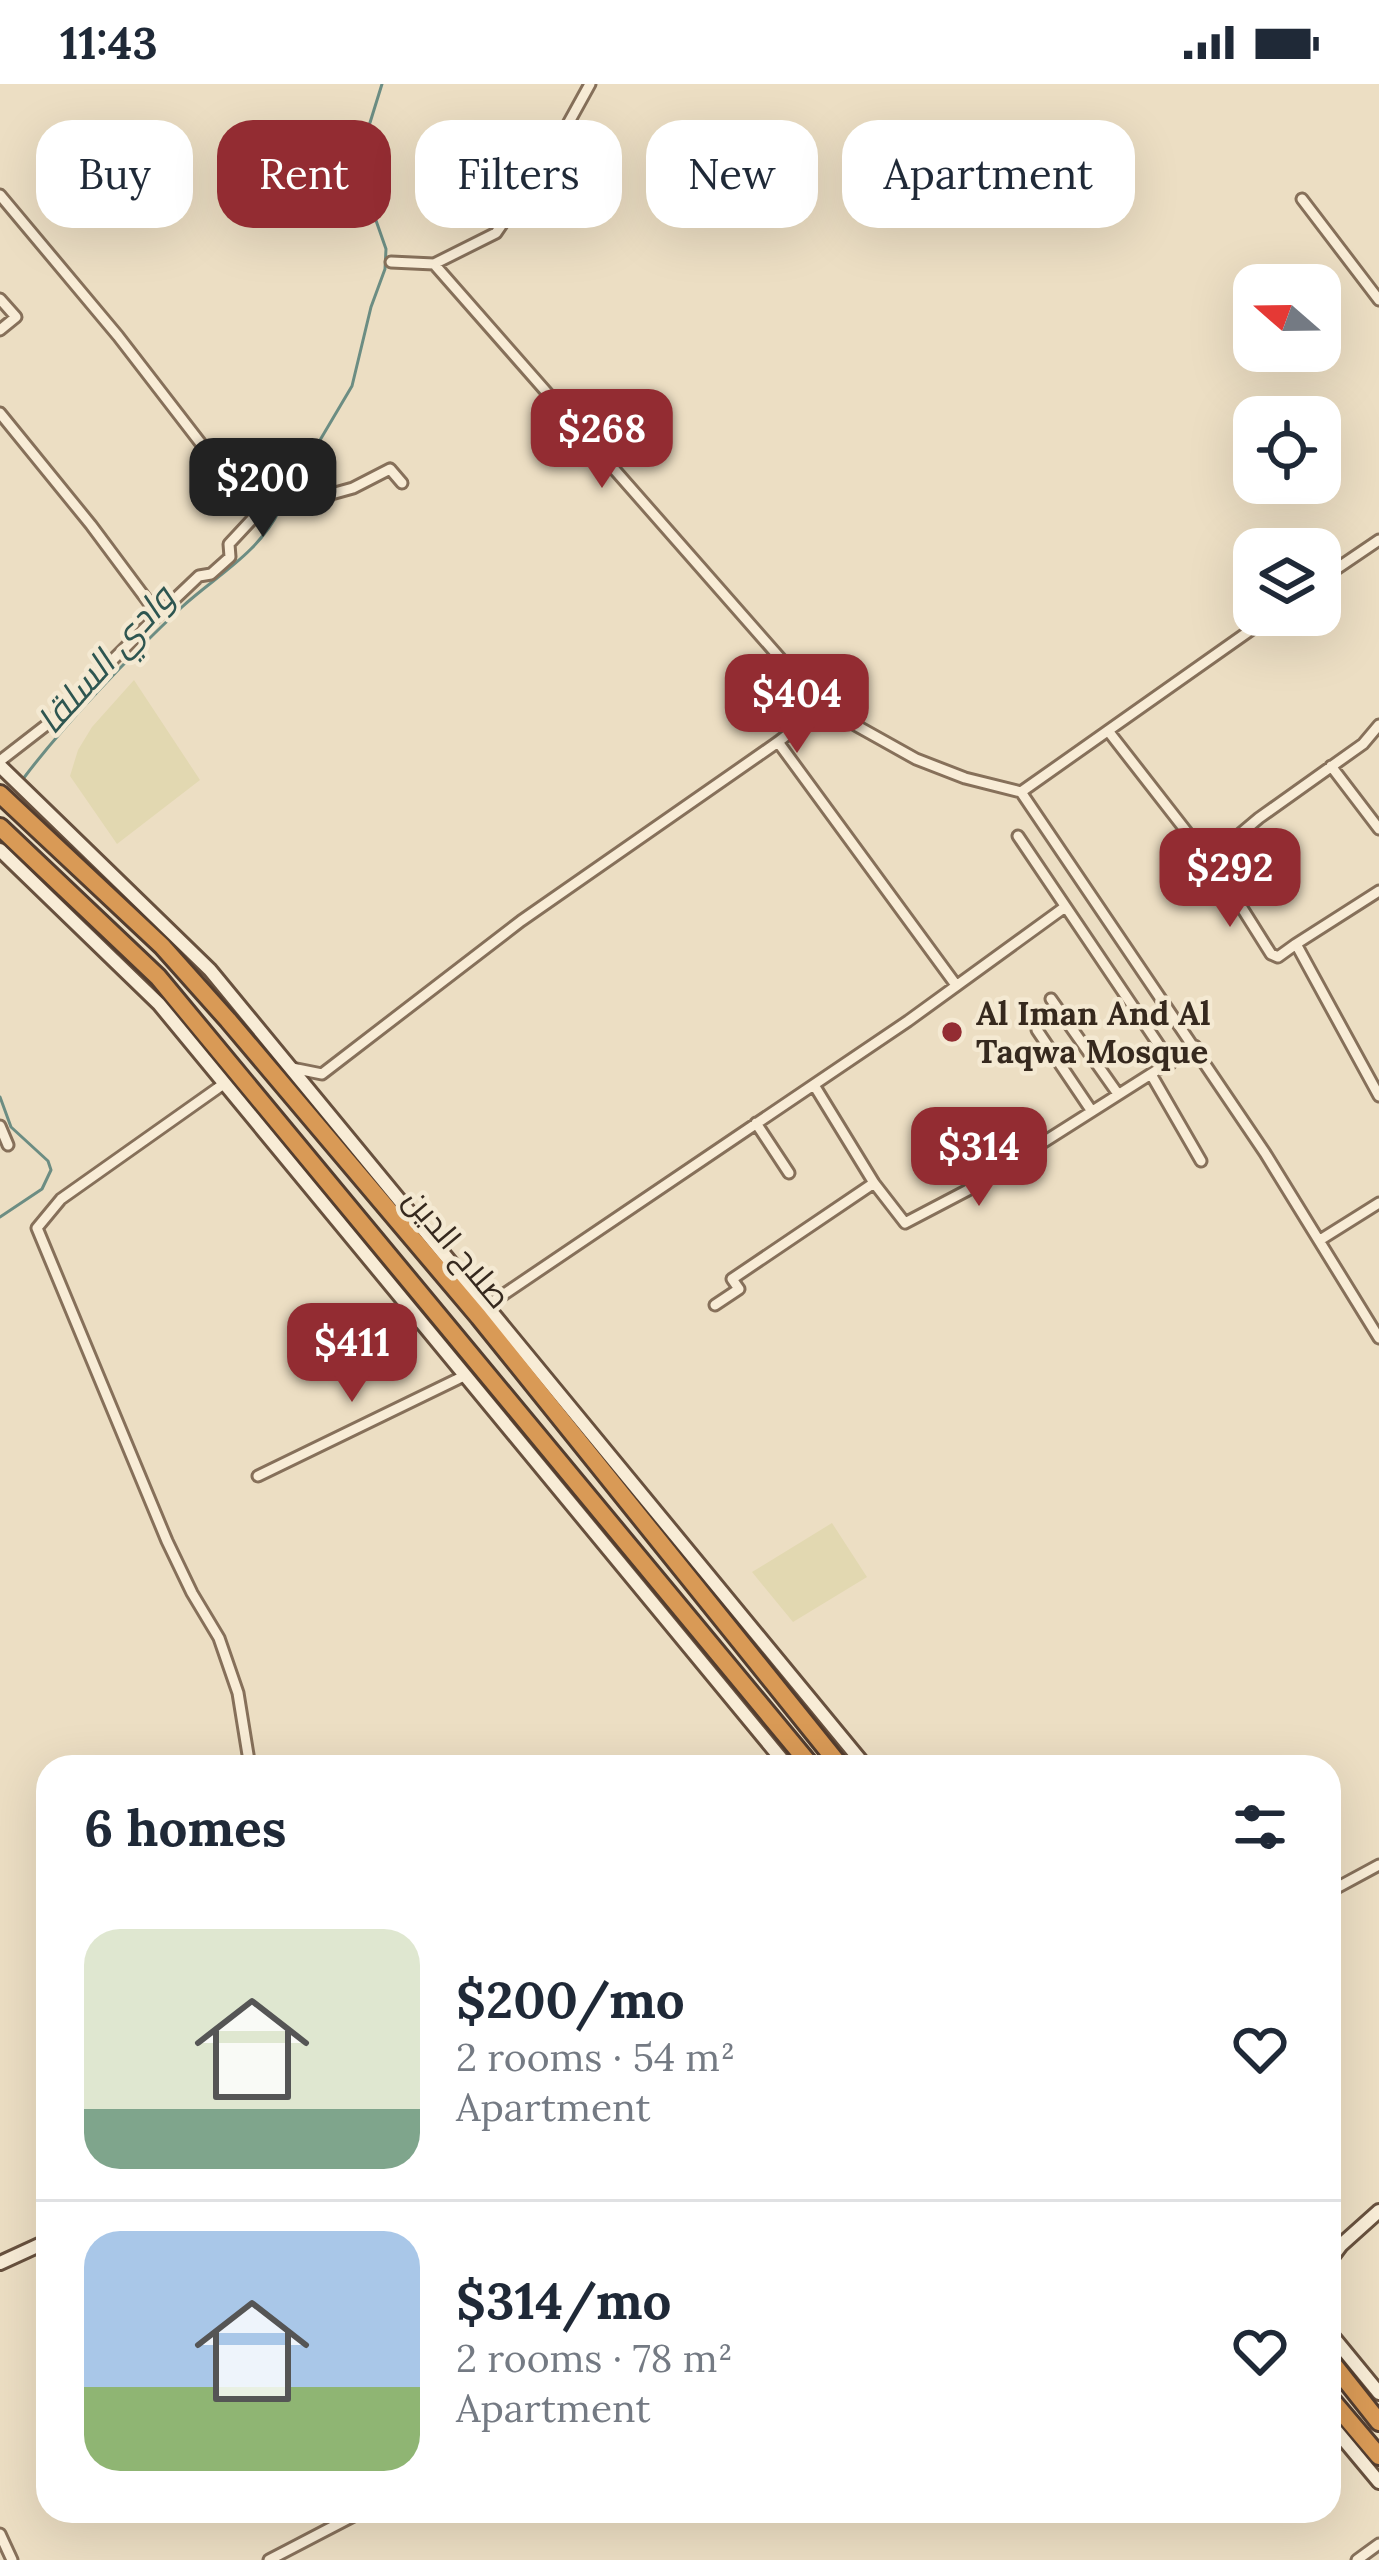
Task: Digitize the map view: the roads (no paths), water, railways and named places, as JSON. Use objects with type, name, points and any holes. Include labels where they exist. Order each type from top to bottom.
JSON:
[{"type":"highway","name":"صلاح الدين","points":[[0,794],[162,946],[228,1020],[478,1317],[831,1755]]},
{"type":"highway","name":"صلاح الدين","points":[[2,829],[158,977],[802,1755]]},
{"type":"highway","points":[[696,1624],[711,1626],[721,1620]]},
{"type":"highway","points":[[1341,2374],[1379,2422]]},
{"type":"highway","points":[[1341,2411],[1379,2456]]},
{"type":"main road","points":[[0,763],[210,970],[856,1755]]},
{"type":"main road","points":[[0,850],[137,980],[778,1755]]},
{"type":"main road","points":[[1341,2242],[1379,2211]]},
{"type":"main road","points":[[0,2263],[36,2246]]},
{"type":"main road","points":[[1341,2347],[1379,2393]]},
{"type":"main road","points":[[1341,2436],[1379,2482]]},
{"type":"street","points":[[391,262],[434,264],[496,233],[558,142],[590,84]]},
{"type":"street","points":[[0,195],[118,336],[256,515]]},
{"type":"street","points":[[1302,199],[1379,300]]},
{"type":"street","points":[[434,264],[823,707],[916,759],[1021,792],[1195,1046],[1379,1338]]},
{"type":"street","points":[[0,298],[16,317],[0,330]]},
{"type":"street","points":[[0,413],[158,615]]},
{"type":"street","points":[[0,763],[49,723],[199,575],[211,574],[230,557],[229,544],[256,515],[272,504],[288,506],[353,488],[390,469],[402,483]]},
{"type":"street","points":[[1341,566],[1379,540]]},
{"type":"street","points":[[1021,792],[1243,636]]},
{"type":"street","points":[[326,1109],[322,1074],[521,921],[823,707]]},
{"type":"street","points":[[1208,861],[1363,744],[1379,725]]},
{"type":"street","points":[[1109,732],[1208,861],[1271,954],[1278,957],[1379,891]]},
{"type":"street","points":[[778,742],[956,985]]},
{"type":"street","points":[[1331,766],[1379,829]]},
{"type":"street","points":[[1018,836],[1171,1063]]},
{"type":"street","points":[[488,1305],[814,1085],[1065,907]]},
{"type":"street","points":[[1296,944],[1379,1096]]},
{"type":"street","points":[[1051,999],[1118,1094]]},
{"type":"street","points":[[1037,1030],[1091,1110]]},
{"type":"street","points":[[814,1085],[874,1183],[905,1223],[968,1190],[1195,1046]]},
{"type":"street","points":[[292,1068],[322,1074]]},
{"type":"street","points":[[1152,1076],[1201,1161]]},
{"type":"street","points":[[225,1083],[61,1199],[37,1228],[167,1541],[219,1638],[238,1693],[248,1755]]},
{"type":"street","points":[[756,1123],[789,1173]]},
{"type":"street","points":[[0,1126],[8,1144]]},
{"type":"street","points":[[715,1305],[739,1289],[732,1279],[874,1183]]},
{"type":"street","points":[[1320,1240],[1379,1203]]},
{"type":"street","points":[[258,1476],[466,1375]]},
{"type":"street","points":[[1341,1886],[1379,1865]]},
{"type":"street","points":[[269,2560],[340,2523]]},
{"type":"street","points":[[0,2534],[12,2560]]},
{"type":"street","points":[[1357,2560],[1379,2544]]},
{"type":"waterway","name":"وادي السلقا","points":[[284,501],[352,386],[385,269],[386,249],[359,158],[382,84]]},
{"type":"waterway","name":"وادي السلقا","points":[[23,779],[142,646],[249,551],[280,509]]},
{"type":"waterway","name":"وادي السلقا","points":[[0,1097],[11,1127],[48,1161],[51,1170],[42,1189],[0,1217]]},
{"type":"place","name":"Al Iman And Al Taqwa Mosque","points":[[952,1032]]}]
